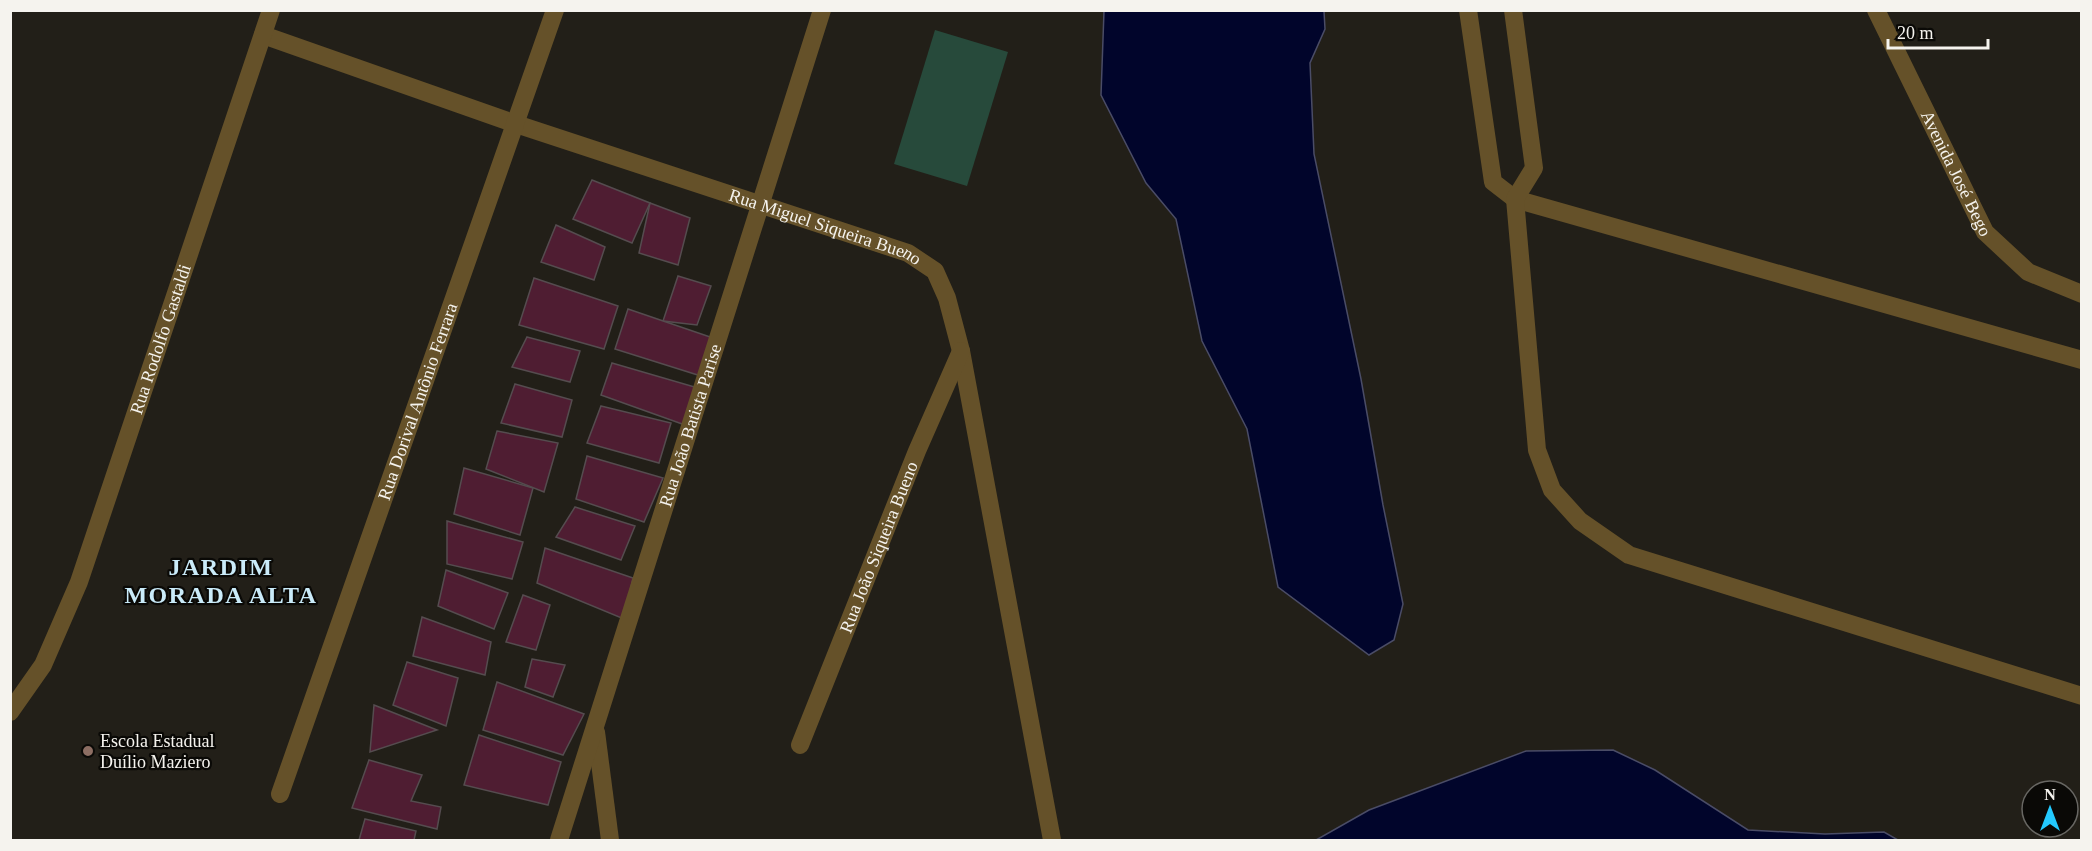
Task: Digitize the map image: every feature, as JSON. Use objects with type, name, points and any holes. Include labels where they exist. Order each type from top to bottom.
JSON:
[{"type":"street","name":"Rua Rodolfo Gastaldi","points":[[10,712],[43,665],[79,582],[271,10]]},
{"type":"street","name":"Rua Dorival Antônio Ferrara","points":[[280,794],[555,10]]},
{"type":"street","name":"Rua João Batista Parise","points":[[558,840],[822,10]]},
{"type":"street","points":[[1468,10],[1493,182],[1515,199],[2082,360]]},
{"type":"street","points":[[1513,10],[1534,168],[1515,199],[1538,450],[1552,490],[1580,521],[1629,555],[2082,696]]},
{"type":"street","name":"Avenida José Bego","points":[[1876,10],[1984,232],[2028,272],[2082,294]]},
{"type":"street","name":"Rua Miguel Siqueira Bueno","points":[[263,35],[516,124],[908,253],[935,271],[947,298],[961,351],[1053,840]]},
{"type":"street","name":"Rua João Siqueira Bueno","points":[[800,745],[917,451],[961,351]]},
{"type":"street","points":[[595,725],[610,840]]},
{"type":"green space","points":[[935,30],[1008,52],[967,186],[894,164]]},
{"type":"water","points":[[1104,11],[1324,11],[1325,29],[1310,63],[1314,154],[1361,379],[1403,604],[1394,640],[1369,655],[1278,587],[1247,429],[1202,341],[1176,219],[1146,183],[1101,95]]},
{"type":"water","points":[[1613,750],[1655,770],[1748,830],[1825,834],[1884,832],[1898,840],[1316,840],[1369,810],[1526,751]]},
{"type":"building","points":[[592,180],[650,203],[632,243],[573,219]]},
{"type":"building","points":[[650,203],[690,218],[678,265],[639,253]]},
{"type":"building","points":[[556,225],[605,247],[594,280],[541,262]]},
{"type":"building","points":[[678,276],[711,286],[697,325],[663,321]]},
{"type":"building","points":[[534,278],[618,306],[604,349],[519,325]]},
{"type":"building","points":[[628,309],[716,339],[701,376],[615,349]]},
{"type":"building","points":[[527,337],[580,351],[570,382],[512,367]]},
{"type":"building","points":[[612,363],[698,388],[685,425],[601,395]]},
{"type":"building","points":[[515,384],[572,400],[562,437],[501,423]]},
{"type":"building","points":[[601,406],[671,423],[659,463],[587,443]]},
{"type":"building","points":[[497,431],[558,443],[544,492],[486,469]]},
{"type":"building","points":[[587,456],[663,478],[644,522],[576,499]]},
{"type":"building","points":[[464,468],[533,488],[520,535],[454,514]]},
{"type":"building","points":[[575,507],[635,526],[621,560],[556,537]]},
{"type":"building","points":[[447,521],[523,542],[512,579],[447,564]]},
{"type":"building","points":[[545,548],[633,578],[624,619],[537,583]]},
{"type":"building","points":[[446,570],[508,593],[494,629],[438,606]]},
{"type":"building","points":[[523,595],[550,605],[536,650],[506,642]]},
{"type":"building","points":[[422,617],[491,642],[485,675],[413,656]]},
{"type":"building","points":[[532,659],[565,665],[553,697],[525,687]]},
{"type":"building","points":[[407,662],[458,678],[446,726],[393,705]]},
{"type":"building","points":[[497,682],[584,714],[563,755],[483,730]]},
{"type":"building","points":[[374,705],[437,730],[370,752]]},
{"type":"building","points":[[479,735],[561,762],[548,805],[464,785]]},
{"type":"building","points":[[369,760],[422,775],[411,801],[441,807],[437,829],[352,808]]},
{"type":"building","points":[[365,819],[416,831],[414,840],[359,840]]},
{"type":"place","name":"Escola Estadual Duílio Maziero","points":[[88,751]]},
{"type":"district","name":"JARDIM MORADA ALTA","points":[[221,581]]}]
